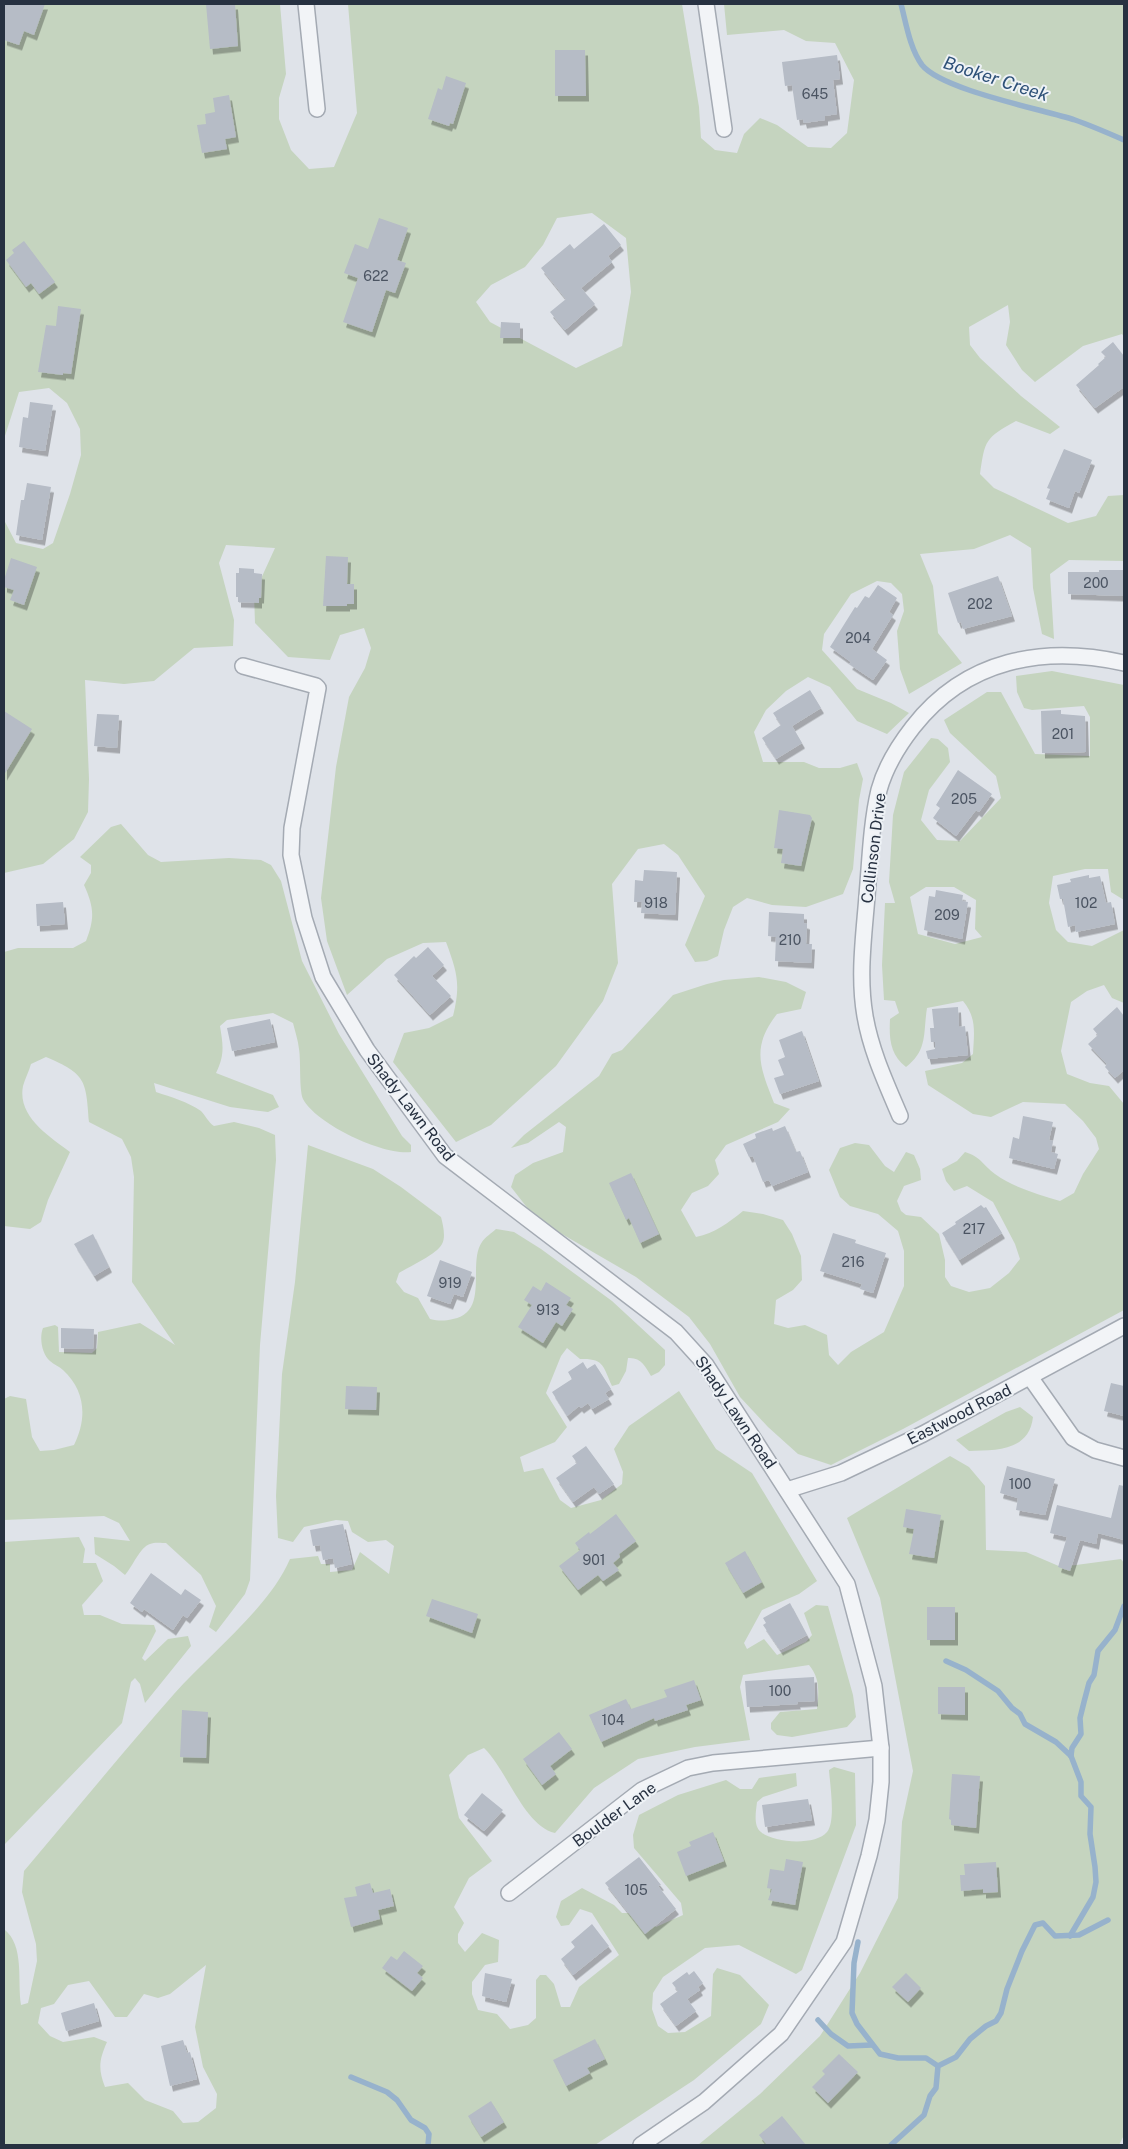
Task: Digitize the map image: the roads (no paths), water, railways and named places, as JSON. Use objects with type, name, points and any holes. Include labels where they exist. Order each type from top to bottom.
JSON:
[{"type":"street","points":[[306,4],[316,109]]},
{"type":"street","points":[[706,4],[724,129]]},
{"type":"street","name":"Collinson Drive","points":[[900,1116],[869,1038],[861,993],[861,968],[874,826],[880,789],[898,746],[922,715],[954,686],[985,671],[1013,661],[1043,656],[1074,656],[1124,663]]},
{"type":"street","name":"Shady Lawn Road","points":[[243,666],[318,688],[292,828],[291,858],[304,918],[323,977],[367,1050],[444,1156],[676,1332],[706,1365],[847,1584],[874,1686],[881,1748],[881,1782],[877,1820],[870,1856],[844,1942],[781,2034],[704,2102],[640,2145]]},
{"type":"street","name":"Eastwood Road","points":[[787,1490],[841,1473],[923,1434],[1124,1326]]},
{"type":"street","points":[[1030,1377],[1073,1438],[1095,1450],[1124,1458]]},
{"type":"street","name":"Boulder Lane","points":[[509,1893],[642,1790],[688,1768],[713,1763],[881,1748]]},
{"type":"waterway","name":"Booker Creek","points":[[901,4],[914,51],[922,65],[933,74],[950,83],[993,98],[1075,120],[1124,140]]},
{"type":"waterway","points":[[1071,1756],[1072,1748],[1081,1734],[1080,1718],[1089,1683],[1094,1675],[1098,1651],[1115,1630],[1124,1606]]},
{"type":"waterway","points":[[946,1661],[966,1670],[998,1691],[1012,1708],[1020,1714],[1025,1724],[1056,1742],[1071,1756],[1081,1782],[1081,1796],[1091,1807],[1090,1834],[1096,1882],[1093,1897],[1070,1936]]},
{"type":"waterway","points":[[891,2145],[924,2115],[930,2096],[936,2088],[938,2066],[956,2057],[970,2039],[986,2026],[996,2021],[1001,2013],[1007,1989],[1022,1951],[1035,1925],[1043,1923],[1055,1936],[1079,1935],[1108,1920]]},
{"type":"waterway","points":[[858,1942],[854,1963],[852,2013],[857,2024],[880,2054],[898,2058],[926,2058],[938,2066]]},
{"type":"waterway","points":[[818,2020],[831,2034],[848,2046],[872,2045]]},
{"type":"waterway","points":[[351,2077],[387,2092],[397,2100],[411,2120],[425,2128],[429,2134],[428,2145]]}]
